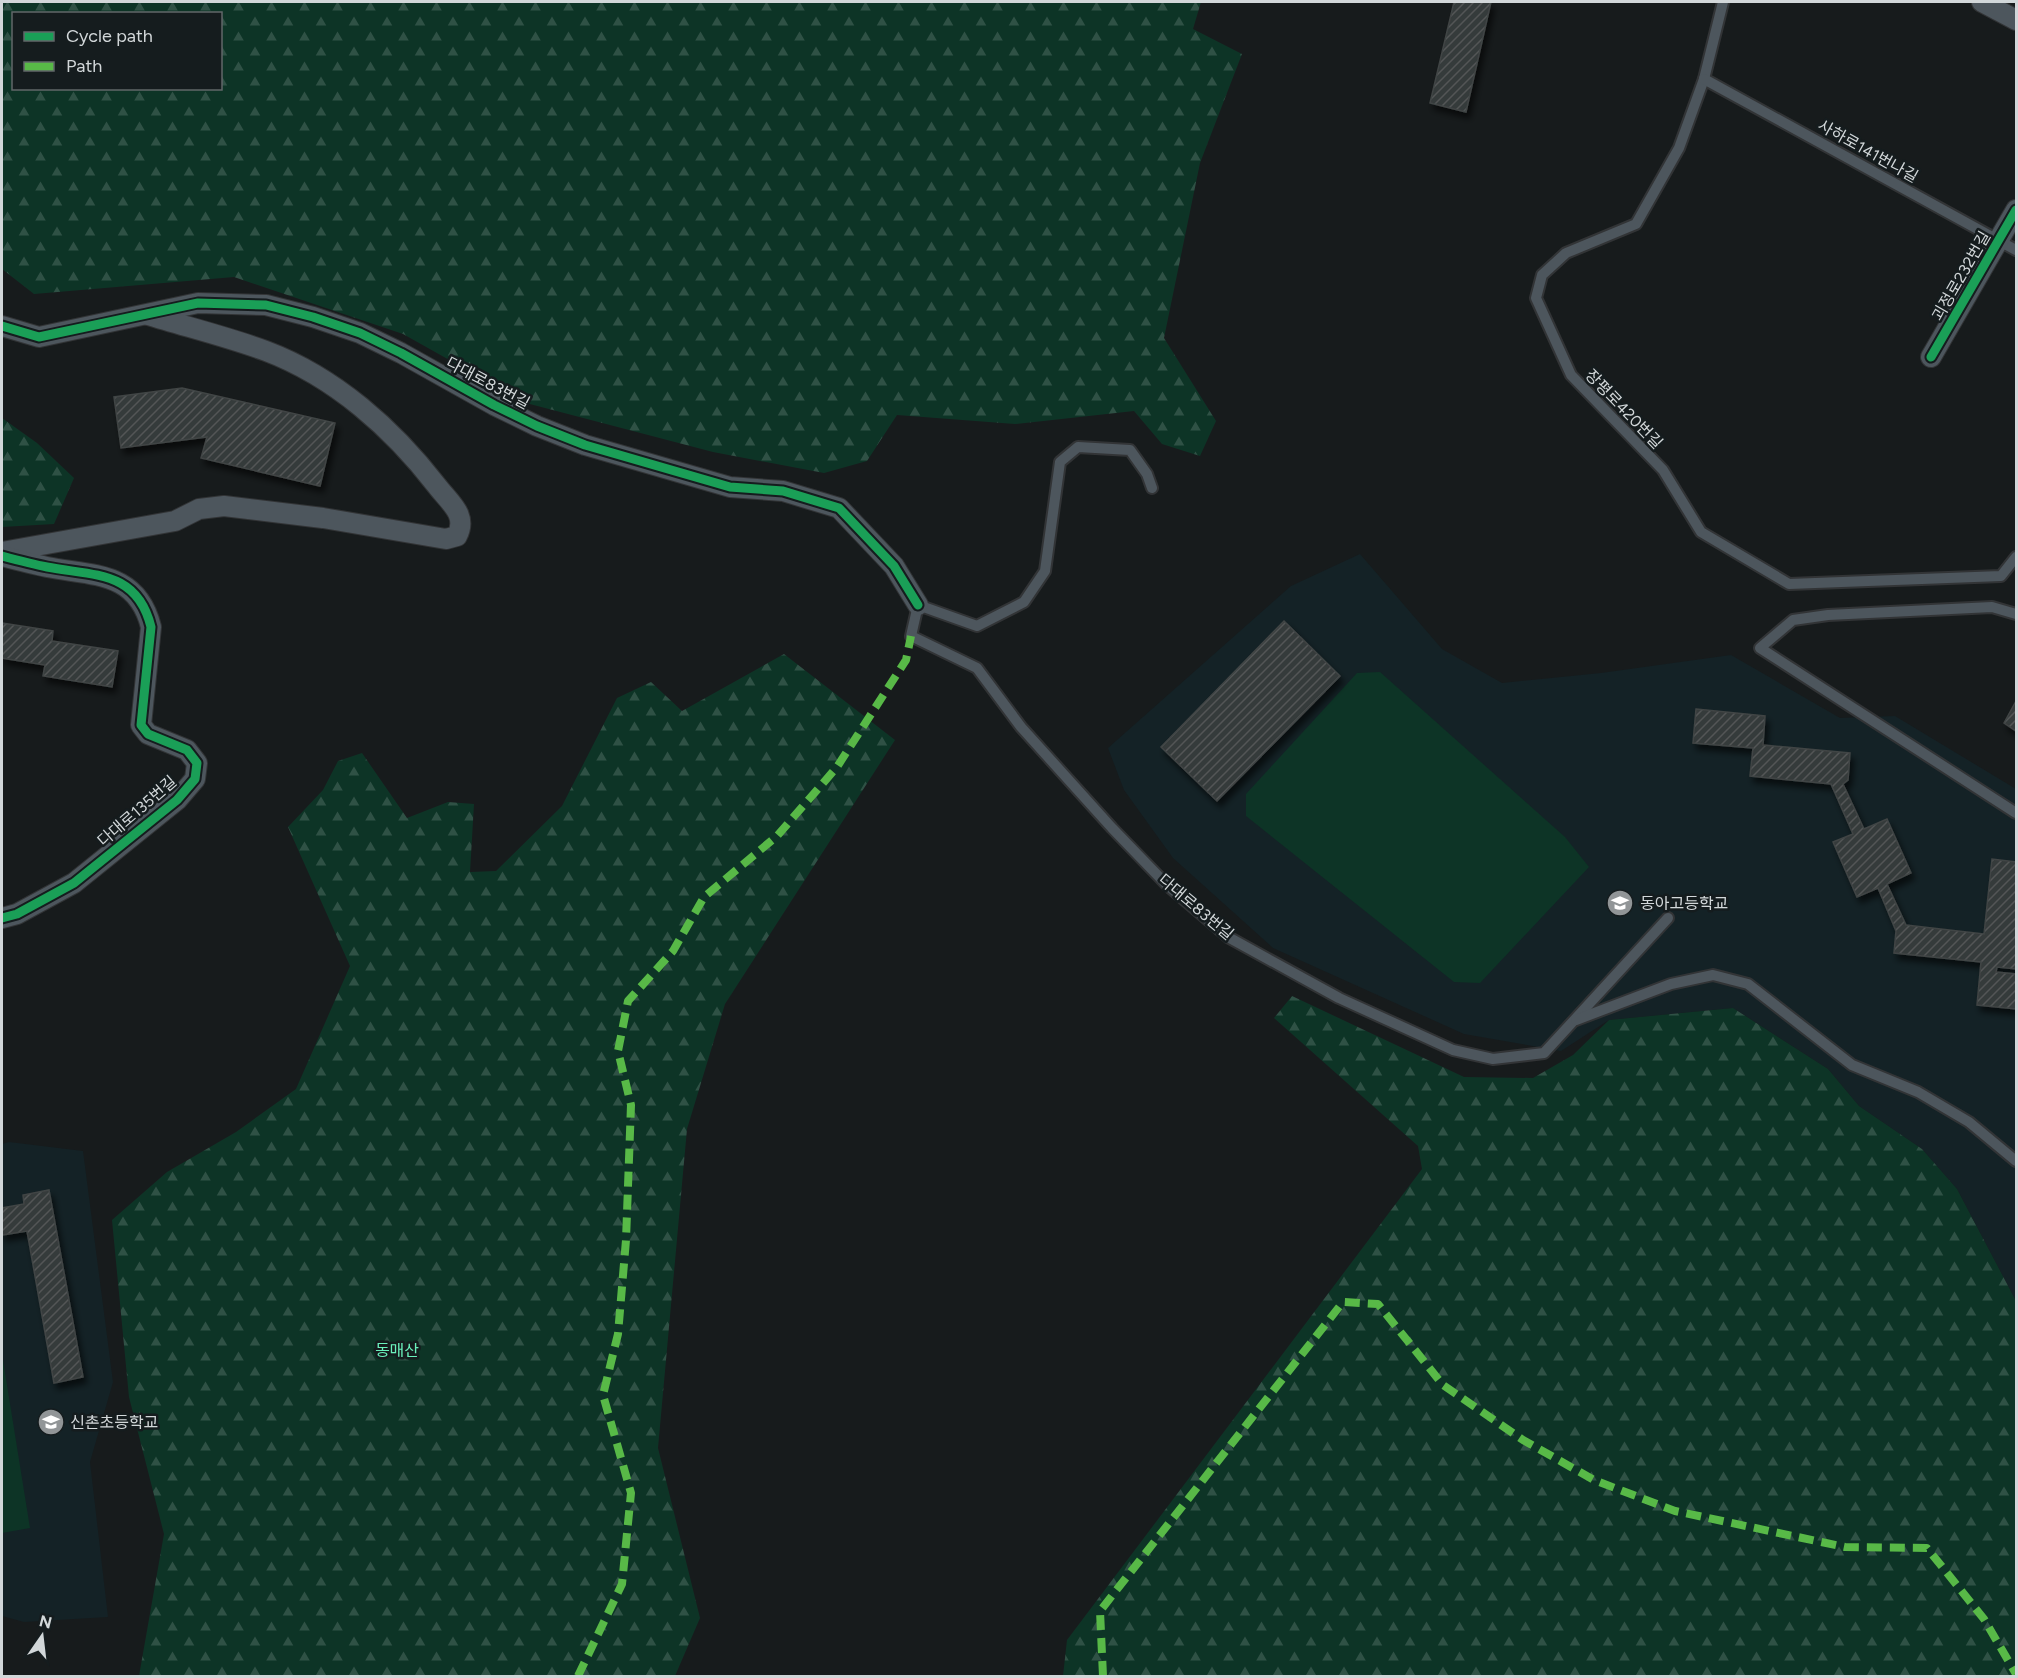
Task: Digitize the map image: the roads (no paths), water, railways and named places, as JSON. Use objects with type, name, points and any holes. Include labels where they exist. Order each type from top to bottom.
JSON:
[{"type":"street","points":[[1982,2],[2016,20]]},
{"type":"street","name":"괴정로232번길","points":[[1931,357],[2016,210]]},
{"type":"street","name":"다대로83번길","points":[[2,326],[39,337],[198,303],[266,305],[313,317],[360,333],[494,405],[537,426],[585,445],[730,487],[783,491],[839,508],[894,566],[918,606]]},
{"type":"street","points":[[2,554],[175,521],[199,509],[224,506],[323,518],[446,539],[456,536],[462,526],[460,516],[423,468],[375,418],[326,381],[267,352],[145,315]]},
{"type":"street","name":"다대로135번길","points":[[2,554],[47,567],[99,574],[120,582],[137,597],[147,612],[151,627],[141,725],[148,734],[187,750],[197,763],[195,779],[177,800],[74,883],[17,914],[2,918]]},
{"type":"lane","name":"장평로420번길","points":[[1723,2],[1704,80],[1679,148],[1636,224],[1566,253],[1542,275],[1536,298],[1571,375],[1663,470],[1701,532],[1789,584],[2001,576],[2016,557]]},
{"type":"lane","name":"사하로141번나길","points":[[1704,80],[2016,250]]},
{"type":"lane","points":[[918,606],[977,626],[1024,602],[1045,571],[1060,462],[1078,447],[1130,450],[1147,474],[1152,488]]},
{"type":"lane","name":"다대로83번길","points":[[918,606],[911,636],[976,668],[1022,727],[1112,828],[1167,885],[1228,937],[1339,998],[1453,1050],[1493,1059],[1544,1053],[1573,1022]]},
{"type":"lane","points":[[2016,614],[1992,607],[1828,615],[1793,620],[1760,648],[2016,813]]},
{"type":"lane","points":[[1573,1022],[1668,918]]},
{"type":"lane","points":[[1573,1022],[1671,984],[1713,975],[1748,984],[1852,1065],[1918,1092],[1969,1122],[2016,1161]]},
{"type":"place","name":"동아고등학교","points":[[1620,903]]},
{"type":"place","name":"신촌초등학교","points":[[51,1422]]},
{"type":"park label","name":"동매산","points":[[397,1350]]}]
